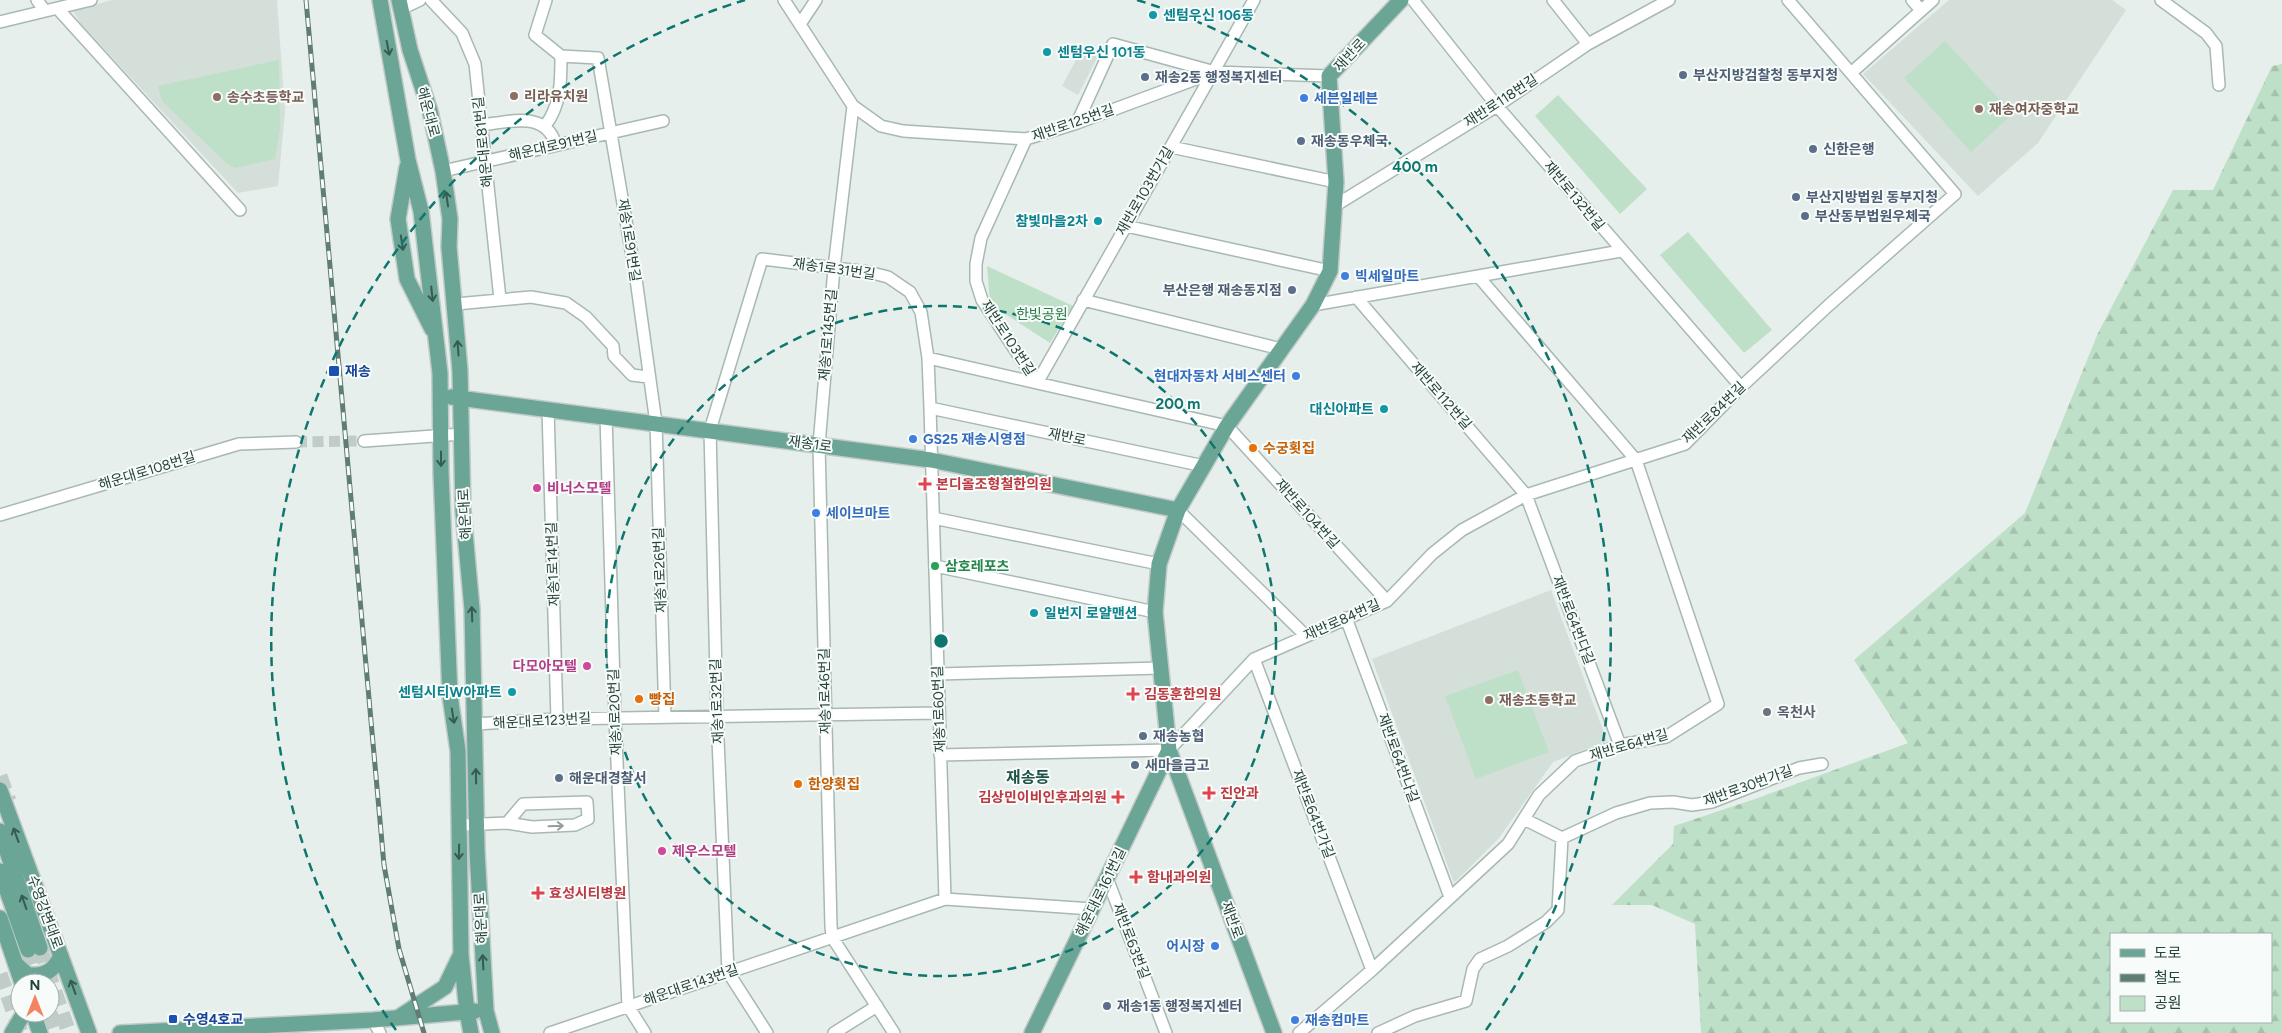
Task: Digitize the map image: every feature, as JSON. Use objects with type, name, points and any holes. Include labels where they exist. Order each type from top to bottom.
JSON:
[{"type":"main road","name":"해운대로","points":[[380,0],[408,160],[421,211],[437,340],[450,696],[458,751],[461,826],[459,852],[461,955],[466,1012],[471,1033]]},
{"type":"main road","name":"재반로","points":[[1274,1033],[1169,750],[1155,612],[1159,564],[1178,510],[1227,426],[1313,304],[1330,271],[1336,205],[1336,182],[1330,76],[1401,0]]},
{"type":"main road","name":"해운대로","points":[[400,5],[410,50],[430,111],[443,171],[450,218],[449,247],[456,304],[464,511],[472,609],[477,825],[486,1011],[492,1033]]},
{"type":"main road","points":[[408,160],[398,219],[407,279],[437,340]]},
{"type":"main road","name":"재송1로","points":[[440,396],[606,416],[931,460],[1178,510]]},
{"type":"main road","name":"해운대로161번길","points":[[1032,1033],[1169,750]]},
{"type":"main road","name":"수영강변대로","points":[[0,790],[90,1033]]},
{"type":"main road","points":[[0,831],[34,949],[0,871]]},
{"type":"main road","points":[[0,918],[19,973]]},
{"type":"main road","points":[[120,1033],[377,1026],[397,1018],[445,987],[461,955]]},
{"type":"main road","points":[[16,964],[28,975],[41,976],[54,969],[61,956]]},
{"type":"main road","points":[[397,1018],[486,1011]]},
{"type":"street","points":[[37,0],[45,11]]},
{"type":"street","points":[[0,22],[91,0]]},
{"type":"street","points":[[400,5],[420,0]]},
{"type":"street","name":"해운대로81번길","points":[[432,0],[462,33],[475,64],[500,299]]},
{"type":"street","points":[[544,126],[559,100],[562,81],[561,56],[535,35],[546,0]]},
{"type":"street","name":"재반로125번길","points":[[784,0],[853,106],[881,126],[903,131],[1026,139],[1077,123],[1215,72],[1330,76]]},
{"type":"street","points":[[800,24],[816,0]]},
{"type":"street","name":"재반로103번가길","points":[[1036,383],[1215,72],[1254,0]]},
{"type":"street","name":"재반로132번길","points":[[1413,0],[1497,106],[1741,388]]},
{"type":"street","points":[[1553,0],[1588,44]]},
{"type":"street","name":"재반로118번길","points":[[1336,205],[1497,106],[1588,44],[1669,0]]},
{"type":"street","points":[[1788,0],[1851,73],[1932,0]]},
{"type":"street","points":[[1912,0],[1921,10]]},
{"type":"street","points":[[2161,0],[2206,33],[2216,46],[2219,85]]},
{"type":"street","points":[[58,9],[240,210]]},
{"type":"street","points":[[1077,123],[1113,44],[1215,72]]},
{"type":"street","name":"재송1로91번길","points":[[561,56],[598,58],[636,279],[648,377],[656,423]]},
{"type":"street","name":"재반로84번길","points":[[1169,750],[1254,659],[1387,601],[1432,554],[1462,530],[1526,495],[1685,444],[1829,305],[1955,194],[1851,73]]},
{"type":"street","name":"재송1로145번길","points":[[819,445],[834,268],[853,106]]},
{"type":"street","points":[[481,125],[514,121],[538,122],[552,132],[556,145]]},
{"type":"street","name":"해운대로91번길","points":[[443,171],[663,121]]},
{"type":"street","name":"재반로103번길","points":[[1026,139],[980,238],[976,264],[976,281],[982,300],[1036,383],[1227,426]]},
{"type":"street","points":[[1171,147],[1336,182]]},
{"type":"street","points":[[1126,226],[1330,271]]},
{"type":"street","points":[[1313,304],[1621,251]]},
{"type":"street","name":"재송1로31번길","points":[[710,430],[762,259],[834,268],[888,277],[910,292],[921,312],[928,358],[931,460]]},
{"type":"street","points":[[1478,276],[1636,460]]},
{"type":"street","points":[[456,304],[531,297],[566,303],[586,317],[613,346],[614,356],[632,375],[648,377]]},
{"type":"street","name":"재반로112번길","points":[[1356,297],[1526,495]]},
{"type":"street","points":[[1083,300],[1281,349]]},
{"type":"street","points":[[928,358],[1036,383]]},
{"type":"street","name":"재반로","points":[[930,408],[1204,466]]},
{"type":"street","name":"재송1로14번길","points":[[548,409],[557,719]]},
{"type":"street","name":"재송1로20번길","points":[[606,416],[615,718],[628,1006]]},
{"type":"street","name":"재송1로26번길","points":[[656,423],[665,717]]},
{"type":"street","name":"재반로104번길","points":[[1227,426],[1387,601]]},
{"type":"street","name":"재송1로32번길","points":[[710,430],[717,716],[728,972]]},
{"type":"street","points":[[364,441],[462,434]]},
{"type":"street","name":"해운대로108번길","points":[[0,515],[239,444],[296,442]]},
{"type":"street","name":"재송1로46번길","points":[[819,445],[832,937]]},
{"type":"street","name":"재송1로60번길","points":[[931,460],[945,899]]},
{"type":"street","name":"재반로64번길","points":[[1299,1033],[1372,970],[1508,844],[1539,795],[1575,761],[1620,745],[1666,737],[1718,704],[1636,460]]},
{"type":"street","name":"재반로64번다길","points":[[1526,495],[1620,745]]},
{"type":"street","points":[[1178,510],[1306,636]]},
{"type":"street","points":[[933,518],[1159,564]]},
{"type":"street","points":[[935,566],[1155,612]]},
{"type":"street","name":"재반로64번나길","points":[[1346,618],[1450,897]]},
{"type":"street","name":"재반로64번가길","points":[[1254,659],[1372,970]]},
{"type":"street","points":[[938,674],[1160,668]]},
{"type":"street","name":"해운대로123번길","points":[[475,724],[557,719],[939,713]]},
{"type":"street","points":[[940,755],[1169,750]]},
{"type":"street","name":"재반로30번가길","points":[[1562,838],[1616,813],[1650,803],[1674,802],[1692,805],[1712,802],[1799,768],[1822,764]]},
{"type":"street","points":[[461,826],[507,823],[532,827],[575,826],[588,819],[587,802],[523,804],[507,823]]},
{"type":"street","points":[[1378,1033],[1415,1016],[1466,1000],[1473,969],[1480,959],[1508,946],[1546,922],[1558,910],[1562,838],[1524,819]]},
{"type":"street","name":"재반로63번길","points":[[1107,878],[1166,1033]]},
{"type":"street","name":"해운대로143번길","points":[[550,1033],[945,899],[1092,910]]},
{"type":"street","points":[[832,937],[894,1033]]},
{"type":"street","points":[[728,972],[767,1033]]},
{"type":"street","points":[[628,1006],[645,1033]]},
{"type":"street","points":[[834,1033],[877,1006]]},
{"type":"shaded area","name":"송수초등학교","points":[[112,0],[277,0],[285,112],[278,186],[238,193],[81,24],[73,11]]},
{"type":"shaded area","name":"재송여자중학교","points":[[1949,0],[2112,0],[2126,10],[2038,143],[1978,196],[1863,74]]},
{"type":"shaded area","points":[[1084,45],[1093,50],[1097,58],[1078,95],[1062,86]]},
{"type":"shaded area","name":"재송초등학교","points":[[1551,590],[1607,741],[1553,762],[1499,838],[1454,883],[1372,659]]},
{"type":"green space","points":[[1945,41],[2013,114],[1971,152],[1904,78]]},
{"type":"green space","points":[[279,60],[280,129],[275,159],[235,168],[227,164],[162,101],[158,86]]},
{"type":"green space","points":[[2282,64],[2282,1033],[1701,1033],[1695,924],[1652,905],[1612,905],[1673,844],[1674,826],[1755,799],[1908,743],[1854,660],[2025,513],[2098,333],[2173,190],[2213,190],[2272,66]]},
{"type":"green space","points":[[1558,95],[1647,189],[1620,214],[1535,116]]},
{"type":"green space","points":[[1688,232],[1772,330],[1744,353],[1660,255]]},
{"type":"green space","name":"한빛공원","points":[[987,266],[1073,306],[1050,343],[990,304]]},
{"type":"green space","points":[[1518,670],[1549,752],[1476,779],[1445,696]]},
{"type":"tunnel","points":[[296,442],[364,441]]},
{"type":"tunnel","points":[[0,776],[9,801]]},
{"type":"tunnel","points":[[40,948],[69,1033]]},
{"type":"tunnel","points":[[28,950],[36,973]]},
{"type":"tunnel","points":[[0,974],[21,1033]]},
{"type":"tunnel","points":[[54,1023],[57,1033]]},
{"type":"railway","points":[[306,0],[384,865],[399,949],[424,1033]]},
{"type":"place","name":"센텀우신 106동","points":[[1153,15]]},
{"type":"place","name":"센텀우신 101동","points":[[1047,52]]},
{"type":"place","name":"부산지방검찰청 동부지청","points":[[1683,75]]},
{"type":"place","name":"재송2동 행정복지센터","points":[[1145,77]]},
{"type":"place","name":"리라유치원","points":[[514,96]]},
{"type":"place","name":"송수초등학교","points":[[217,97]]},
{"type":"place","name":"세븐일레븐","points":[[1304,98]]},
{"type":"place","name":"재송여자중학교","points":[[1979,109]]},
{"type":"place","name":"재송동우체국","points":[[1301,141]]},
{"type":"place","name":"신한은행","points":[[1813,149]]},
{"type":"place","name":"부산지방법원 동부지청","points":[[1796,197]]},
{"type":"place","name":"부산동부법원우체국","points":[[1805,216]]},
{"type":"place","name":"참빛마을2차","points":[[1098,221]]},
{"type":"place","name":"빅세일마트","points":[[1345,276]]},
{"type":"place","name":"부산은행 재송동지점","points":[[1292,290]]},
{"type":"place","name":"재송","points":[[334,371]]},
{"type":"place","name":"현대자동차 서비스센터","points":[[1296,376]]},
{"type":"place","name":"대신아파트","points":[[1384,409]]},
{"type":"place","name":"GS25 재송시영점","points":[[913,439]]},
{"type":"place","name":"수궁횟집","points":[[1253,448]]},
{"type":"place","name":"본디올조형철한의원","points":[[925,484]]},
{"type":"place","name":"비너스모텔","points":[[537,488]]},
{"type":"place","name":"세이브마트","points":[[816,513]]},
{"type":"place","name":"삼호레포츠","points":[[935,566]]},
{"type":"place","name":"일번지 로얄맨션","points":[[1034,613]]},
{"type":"place","name":"다모아모텔","points":[[587,666]]},
{"type":"place","name":"센텀시티W아파트","points":[[512,692]]},
{"type":"place","name":"김동훈한의원","points":[[1133,694]]},
{"type":"place","name":"빵집","points":[[639,699]]},
{"type":"place","name":"재송초등학교","points":[[1489,700]]},
{"type":"place","name":"옥천사","points":[[1767,712]]},
{"type":"place","name":"재송농협","points":[[1143,736]]},
{"type":"place","name":"새마을금고","points":[[1135,765]]},
{"type":"place","name":"해운대경찰서","points":[[559,778]]},
{"type":"place","name":"한양횟집","points":[[798,784]]},
{"type":"place","name":"진안과","points":[[1209,793]]},
{"type":"place","name":"김상민이비인후과의원","points":[[1118,797]]},
{"type":"place","name":"제우스모텔","points":[[662,851]]},
{"type":"place","name":"함내과의원","points":[[1136,877]]},
{"type":"place","name":"효성시티병원","points":[[538,893]]},
{"type":"place","name":"어시장","points":[[1215,946]]},
{"type":"place","name":"재송1동 행정복지센터","points":[[1107,1006]]},
{"type":"place","name":"수영4호교","points":[[173,1019]]},
{"type":"place","name":"재송컴마트","points":[[1295,1020]]},
{"type":"district","name":"재송동","points":[[1028,777]]}]
